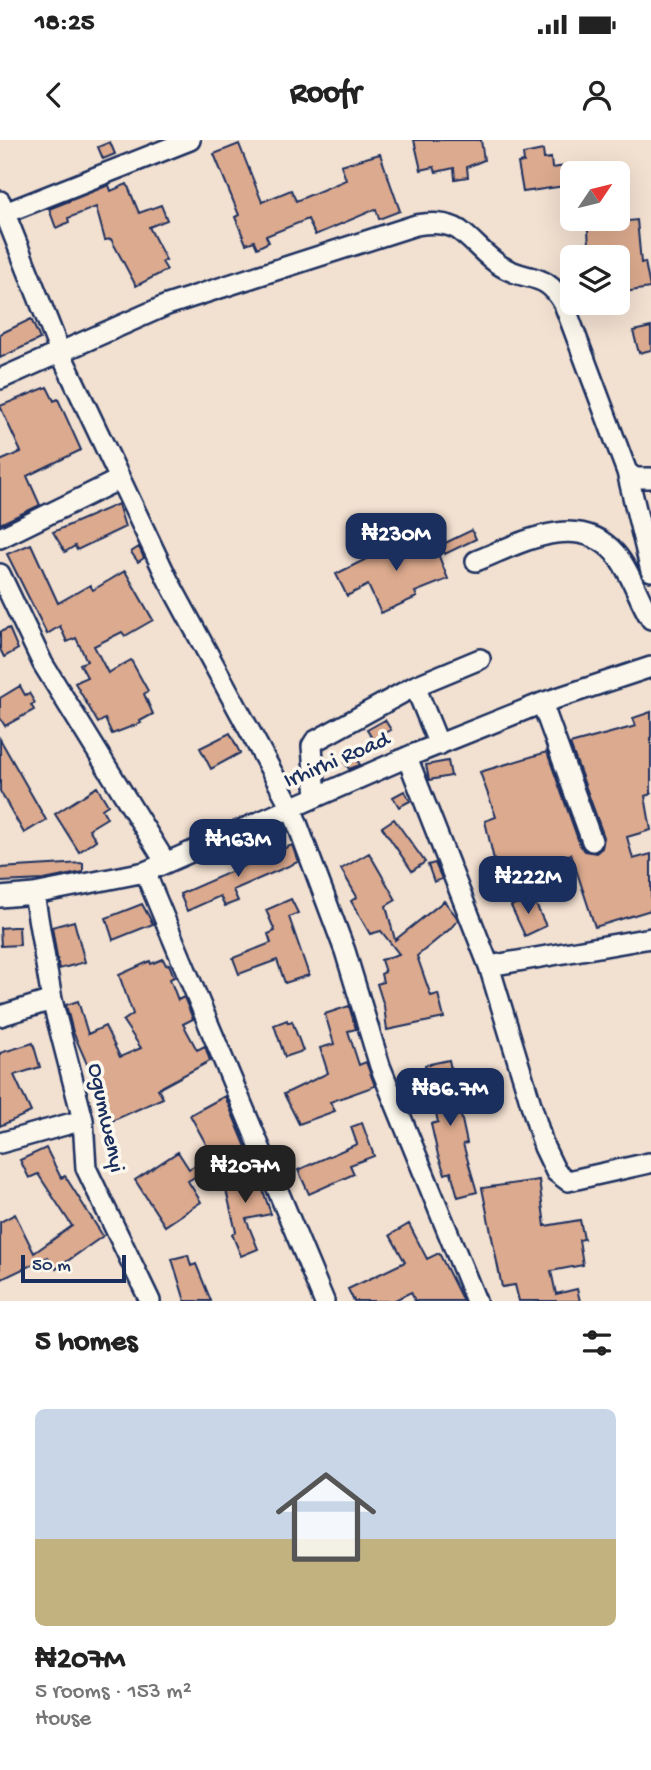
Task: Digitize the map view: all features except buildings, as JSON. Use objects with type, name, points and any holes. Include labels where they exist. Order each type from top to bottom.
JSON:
[{"type":"street","points":[[190,140],[2,210],[60,352],[168,580],[291,807],[345,951],[380,1066],[476,1301]]},
{"type":"street","points":[[0,379],[167,305],[416,225],[439,223],[459,230],[483,254],[504,268],[541,278],[555,288],[564,304],[627,472],[651,571]]},
{"type":"street","points":[[627,472],[635,478],[651,478]]},
{"type":"street","points":[[0,538],[120,479]]},
{"type":"street","points":[[476,561],[544,534],[572,531],[599,538],[617,554],[651,619]]},
{"type":"street","points":[[0,574],[43,664],[166,863]]},
{"type":"street","points":[[316,796],[312,746],[315,741],[415,686],[480,659]]},
{"type":"street","name":"Irhirhi Road","points":[[0,897],[34,894],[145,872],[439,744],[542,703],[651,667]]},
{"type":"street","points":[[415,686],[439,744]]},
{"type":"street","points":[[542,703],[592,841]]},
{"type":"street","points":[[407,757],[489,966],[544,1147],[556,1172],[568,1181],[649,1163]]},
{"type":"street","points":[[145,872],[324,1301]]},
{"type":"street","name":"Ogumwenyi","points":[[34,894],[52,1000],[83,1120],[86,1168],[150,1301]]},
{"type":"street","points":[[489,966],[651,938]]},
{"type":"street","points":[[0,1016],[52,1000]]},
{"type":"street","points":[[0,1143],[83,1120]]}]
